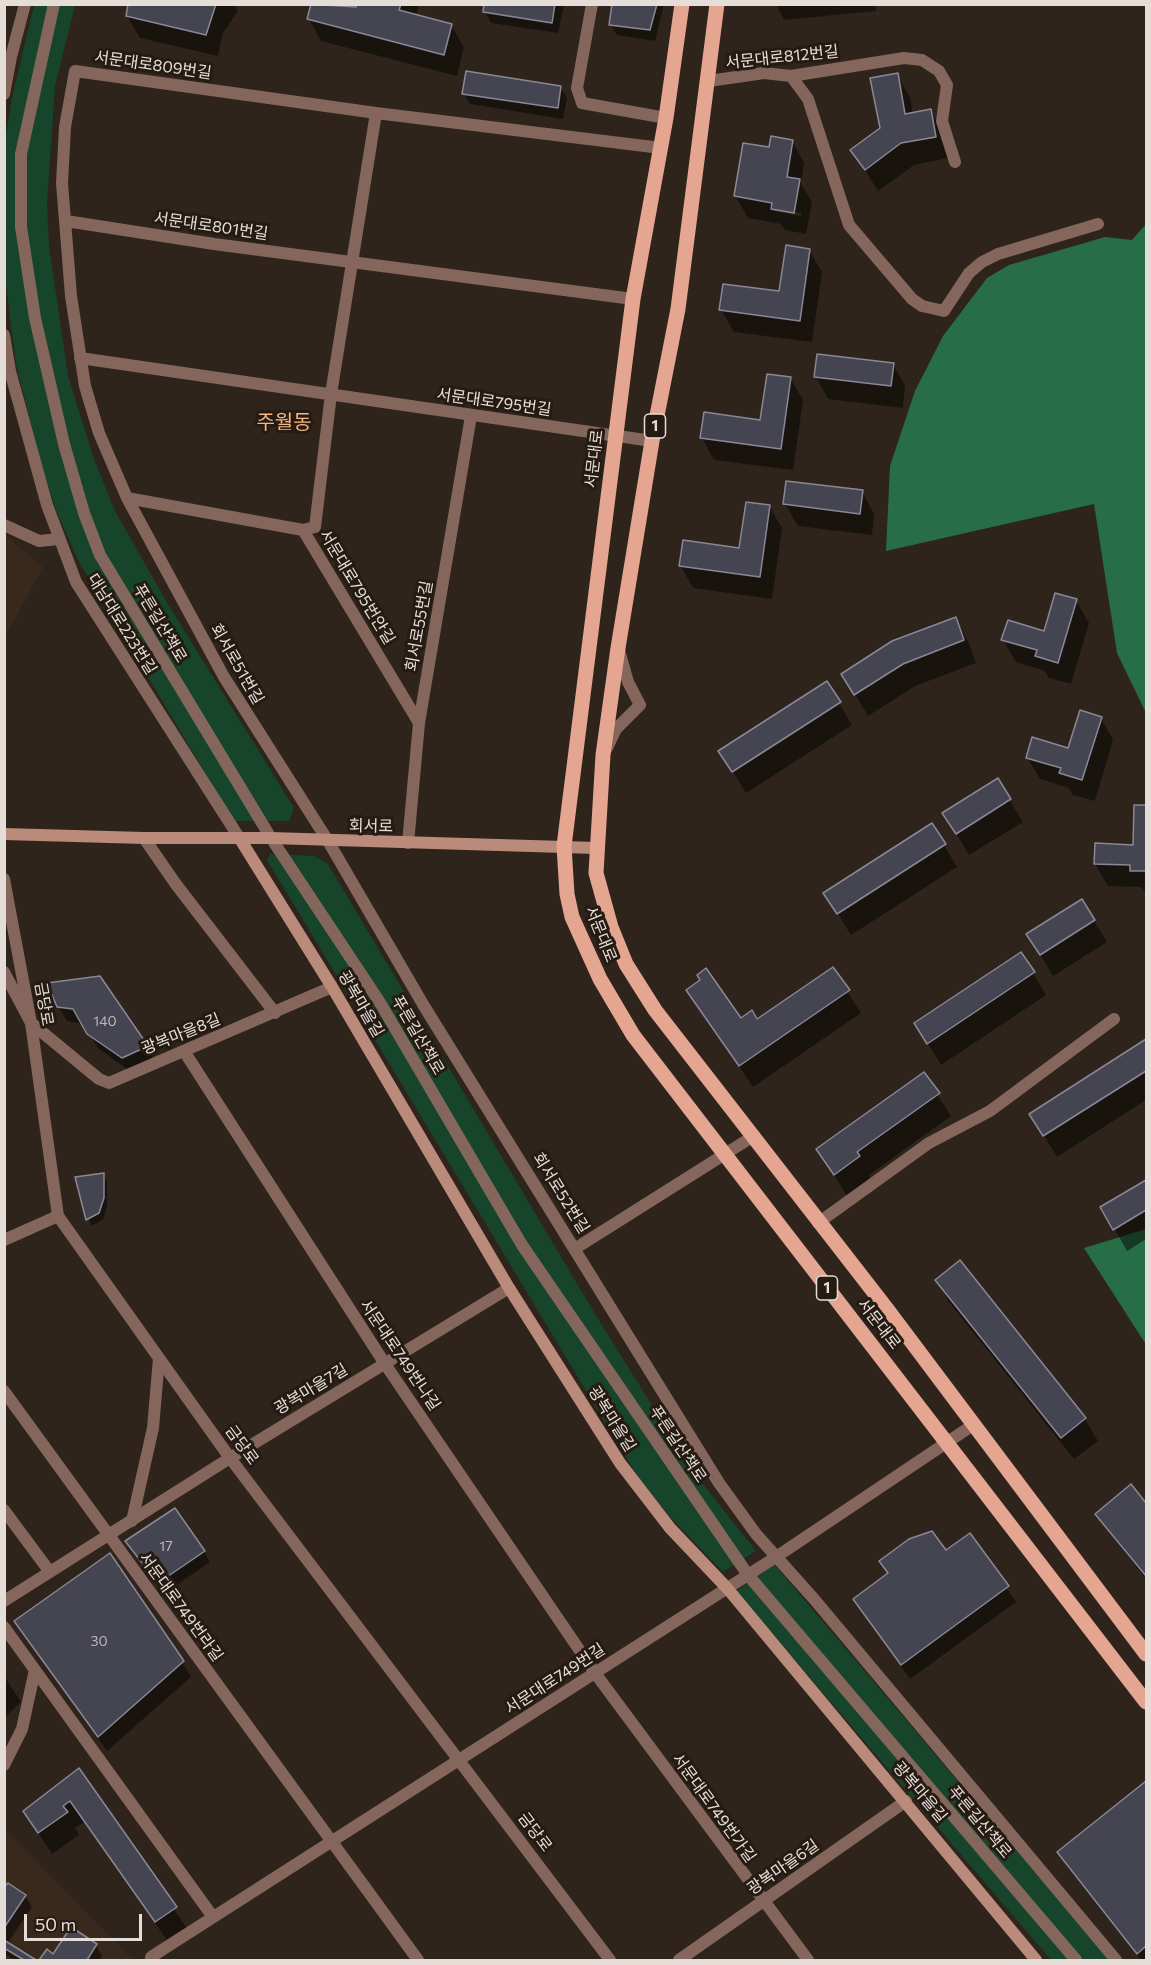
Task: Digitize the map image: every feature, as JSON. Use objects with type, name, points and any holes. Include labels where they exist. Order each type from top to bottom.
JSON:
[{"type":"main road","name":"서문대로","points":[[682,4],[666,118],[633,299],[564,846],[567,894],[572,917],[600,979],[633,1035],[1146,1702]]},
{"type":"main road","name":"서문대로","points":[[717,4],[709,81],[678,309],[652,441],[603,755],[596,873],[610,927],[626,964],[655,1010],[1146,1654]]},
{"type":"street","points":[[5,93],[10,57],[25,4]]},
{"type":"street","name":"푸른길산책로","points":[[54,4],[21,154],[21,227],[35,318],[64,444],[84,513],[100,555],[270,838],[379,1001],[522,1245],[748,1575],[1076,1960]]},
{"type":"street","points":[[592,4],[577,87],[582,103],[666,118]]},
{"type":"street","name":"서문대로812번길","points":[[709,81],[764,73],[791,76],[904,57],[922,60],[939,71],[947,85],[942,121],[955,162]]},
{"type":"street","name":"서문대로809번길","points":[[66,221],[61,159],[75,71],[376,113],[661,148]]},
{"type":"street","points":[[791,76],[808,99],[849,225],[912,298],[922,306],[944,311],[969,273],[982,262],[998,254],[1098,224]]},
{"type":"street","points":[[331,394],[376,113]]},
{"type":"street","name":"서문대로801번길","points":[[66,221],[214,244],[633,299]]},
{"type":"street","name":"회서로51번길","points":[[66,221],[80,358],[85,386],[99,433],[127,498],[224,677],[328,841]]},
{"type":"street","name":"대남대로223번길","points":[[4,335],[10,371],[59,538],[76,582],[240,839]]},
{"type":"street","name":"서문대로795번길","points":[[80,358],[652,441]]},
{"type":"street","name":"서문대로795번안길","points":[[127,498],[238,520],[303,530],[315,527],[331,394]]},
{"type":"street","name":"회서로55번길","points":[[408,843],[419,723],[471,416]]},
{"type":"street","points":[[4,525],[39,541],[59,538]]},
{"type":"street","name":"서문대로795번안길","points":[[303,530],[419,723]]},
{"type":"street","points":[[603,755],[616,729],[640,705],[628,682],[618,648]]},
{"type":"street","name":"회서로","points":[[4,834],[144,838],[270,838],[596,848]]},
{"type":"street","points":[[144,838],[275,1013]]},
{"type":"street","name":"광복마을길","points":[[240,839],[332,987],[509,1288],[626,1471],[686,1547],[727,1588],[1036,1960]]},
{"type":"street","name":"회서로52번길","points":[[328,841],[424,1006],[576,1248],[719,1483],[776,1557],[1116,1960]]},
{"type":"street","name":"금당로","points":[[4,879],[31,1023],[58,1216],[230,1458],[610,1960]]},
{"type":"street","points":[[4,972],[31,1023]]},
{"type":"street","name":"광복마을8길","points":[[31,1023],[99,1079],[109,1083],[332,987]]},
{"type":"street","points":[[818,1223],[929,1143],[990,1111],[1114,1019]]},
{"type":"street","name":"서문대로749번나길","points":[[184,1051],[385,1364],[595,1673]]},
{"type":"street","points":[[576,1248],[752,1137]]},
{"type":"street","points":[[4,1240],[58,1216]]},
{"type":"street","name":"광복마을7길","points":[[4,1601],[230,1458],[509,1288]]},
{"type":"street","points":[[132,1521],[153,1428],[159,1358]]},
{"type":"street","name":"서문대로749번라길","points":[[4,1391],[418,1960]]},
{"type":"street","name":"서문대로749번길","points":[[151,1959],[776,1557],[973,1425]]},
{"type":"street","points":[[4,1510],[50,1572]]},
{"type":"street","points":[[4,1627],[213,1917]]},
{"type":"street","points":[[4,1765],[22,1729],[35,1670]]},
{"type":"street","name":"서문대로749번가길","points":[[595,1673],[808,1960]]},
{"type":"street","name":"광복마을6길","points":[[679,1960],[906,1801]]},
{"type":"shaded area","points":[[5,535],[43,567],[5,637]]},
{"type":"shaded area","points":[[5,1829],[133,1960],[5,1960]]},
{"type":"green space","points":[[34,5],[75,5],[55,85],[47,205],[49,246],[68,376],[93,456],[114,509],[166,601],[294,808],[289,821],[234,821],[78,560],[56,510],[42,467],[16,364],[4,270],[4,146],[12,98]]},
{"type":"green space","points":[[1146,224],[1146,713],[1117,653],[1094,504],[886,551],[890,466],[915,391],[943,336],[987,278],[1009,265],[1105,237],[1132,240]]},
{"type":"green space","points":[[270,854],[315,856],[328,864],[595,1314],[698,1478],[756,1551],[723,1572],[669,1516],[638,1477],[267,860]]},
{"type":"green space","points":[[1146,1229],[1146,1342],[1145,1343],[1084,1248]]},
{"type":"green space","points":[[775,1565],[1109,1960],[1051,1960],[736,1591]]},
{"type":"building","points":[[128,4],[216,4],[206,35],[126,16]]},
{"type":"building","points":[[311,4],[356,7],[357,4],[401,4],[399,10],[452,24],[444,55],[307,19]]},
{"type":"building","points":[[484,4],[555,4],[552,23],[483,12]]},
{"type":"building","points":[[612,4],[657,4],[650,30],[609,25]]},
{"type":"building","points":[[466,71],[561,86],[558,108],[462,94]]},
{"type":"building","points":[[898,73],[905,114],[931,109],[936,137],[901,143],[865,170],[850,150],[880,128],[870,78]]},
{"type":"building","points":[[771,136],[793,140],[787,177],[800,179],[794,213],[771,209],[772,203],[734,196],[743,143],[769,147]]},
{"type":"building","points":[[786,245],[810,249],[800,321],[719,310],[723,284],[779,291]]},
{"type":"building","points":[[817,354],[894,363],[891,386],[814,377]]},
{"type":"building","points":[[767,374],[791,377],[781,449],[700,438],[704,412],[760,420]]},
{"type":"building","points":[[786,481],[863,490],[860,514],[783,504]]},
{"type":"building","points":[[746,502],[770,505],[760,577],[679,566],[683,540],[739,548]]},
{"type":"building","points":[[1055,593],[1077,599],[1058,663],[1035,656],[1037,650],[1001,640],[1008,620],[1044,631]]},
{"type":"building","points":[[956,617],[964,640],[903,664],[854,695],[841,674],[892,641]]},
{"type":"building","points":[[827,681],[841,702],[732,772],[718,751]]},
{"type":"building","points":[[1080,710],[1102,717],[1082,780],[1059,773],[1061,768],[1026,758],[1032,737],[1068,748]]},
{"type":"building","points":[[998,778],[1011,799],[956,834],[942,813]]},
{"type":"building","points":[[1134,805],[1146,805],[1146,871],[1130,871],[1130,865],[1094,864],[1095,843],[1133,845]]},
{"type":"building","points":[[932,823],[946,844],[837,914],[823,893]]},
{"type":"building","points":[[1082,899],[1095,920],[1040,955],[1026,934]]},
{"type":"building","points":[[1021,952],[1035,972],[927,1044],[914,1023]]},
{"type":"building","points":[[833,967],[850,990],[739,1066],[686,990],[700,980],[697,975],[706,968],[741,1018],[752,1010],[757,1019]]},
{"type":"building","points":[[100,976],[148,1046],[122,1058],[87,1034],[73,1009],[57,1007],[47,983]]},
{"type":"building","points":[[1146,1039],[1146,1071],[1043,1136],[1029,1114]]},
{"type":"building","points":[[924,1072],[940,1093],[857,1152],[860,1156],[834,1175],[816,1149]]},
{"type":"building","points":[[104,1173],[104,1198],[99,1213],[86,1220],[75,1177]]},
{"type":"building","points":[[1146,1180],[1146,1210],[1113,1230],[1100,1207]]},
{"type":"building","points":[[960,1260],[1086,1418],[1061,1438],[935,1280]]},
{"type":"building","points":[[1131,1484],[1146,1503],[1146,1576],[1095,1514]]},
{"type":"building","points":[[175,1508],[205,1551],[158,1583],[125,1541]]},
{"type":"building","points":[[932,1531],[946,1550],[970,1533],[1009,1586],[901,1665],[853,1599],[888,1573],[879,1561],[909,1539]]},
{"type":"building","points":[[110,1553],[184,1661],[98,1737],[14,1621]]},
{"type":"building","points":[[79,1768],[177,1907],[155,1922],[70,1801],[63,1806],[68,1812],[38,1833],[23,1811]]},
{"type":"building","points":[[1146,1781],[1146,1946],[1137,1954],[1057,1852]]},
{"type":"building","points":[[8,1883],[26,1895],[4,1928],[4,1887]]},
{"type":"building","points":[[71,1927],[97,1944],[87,1960],[39,1960],[47,1949],[53,1954]]},
{"type":"building","points":[[4,1940],[36,1960],[24,1960],[4,1948]]},
{"type":"district","name":"주월동","points":[[284,422]]}]
